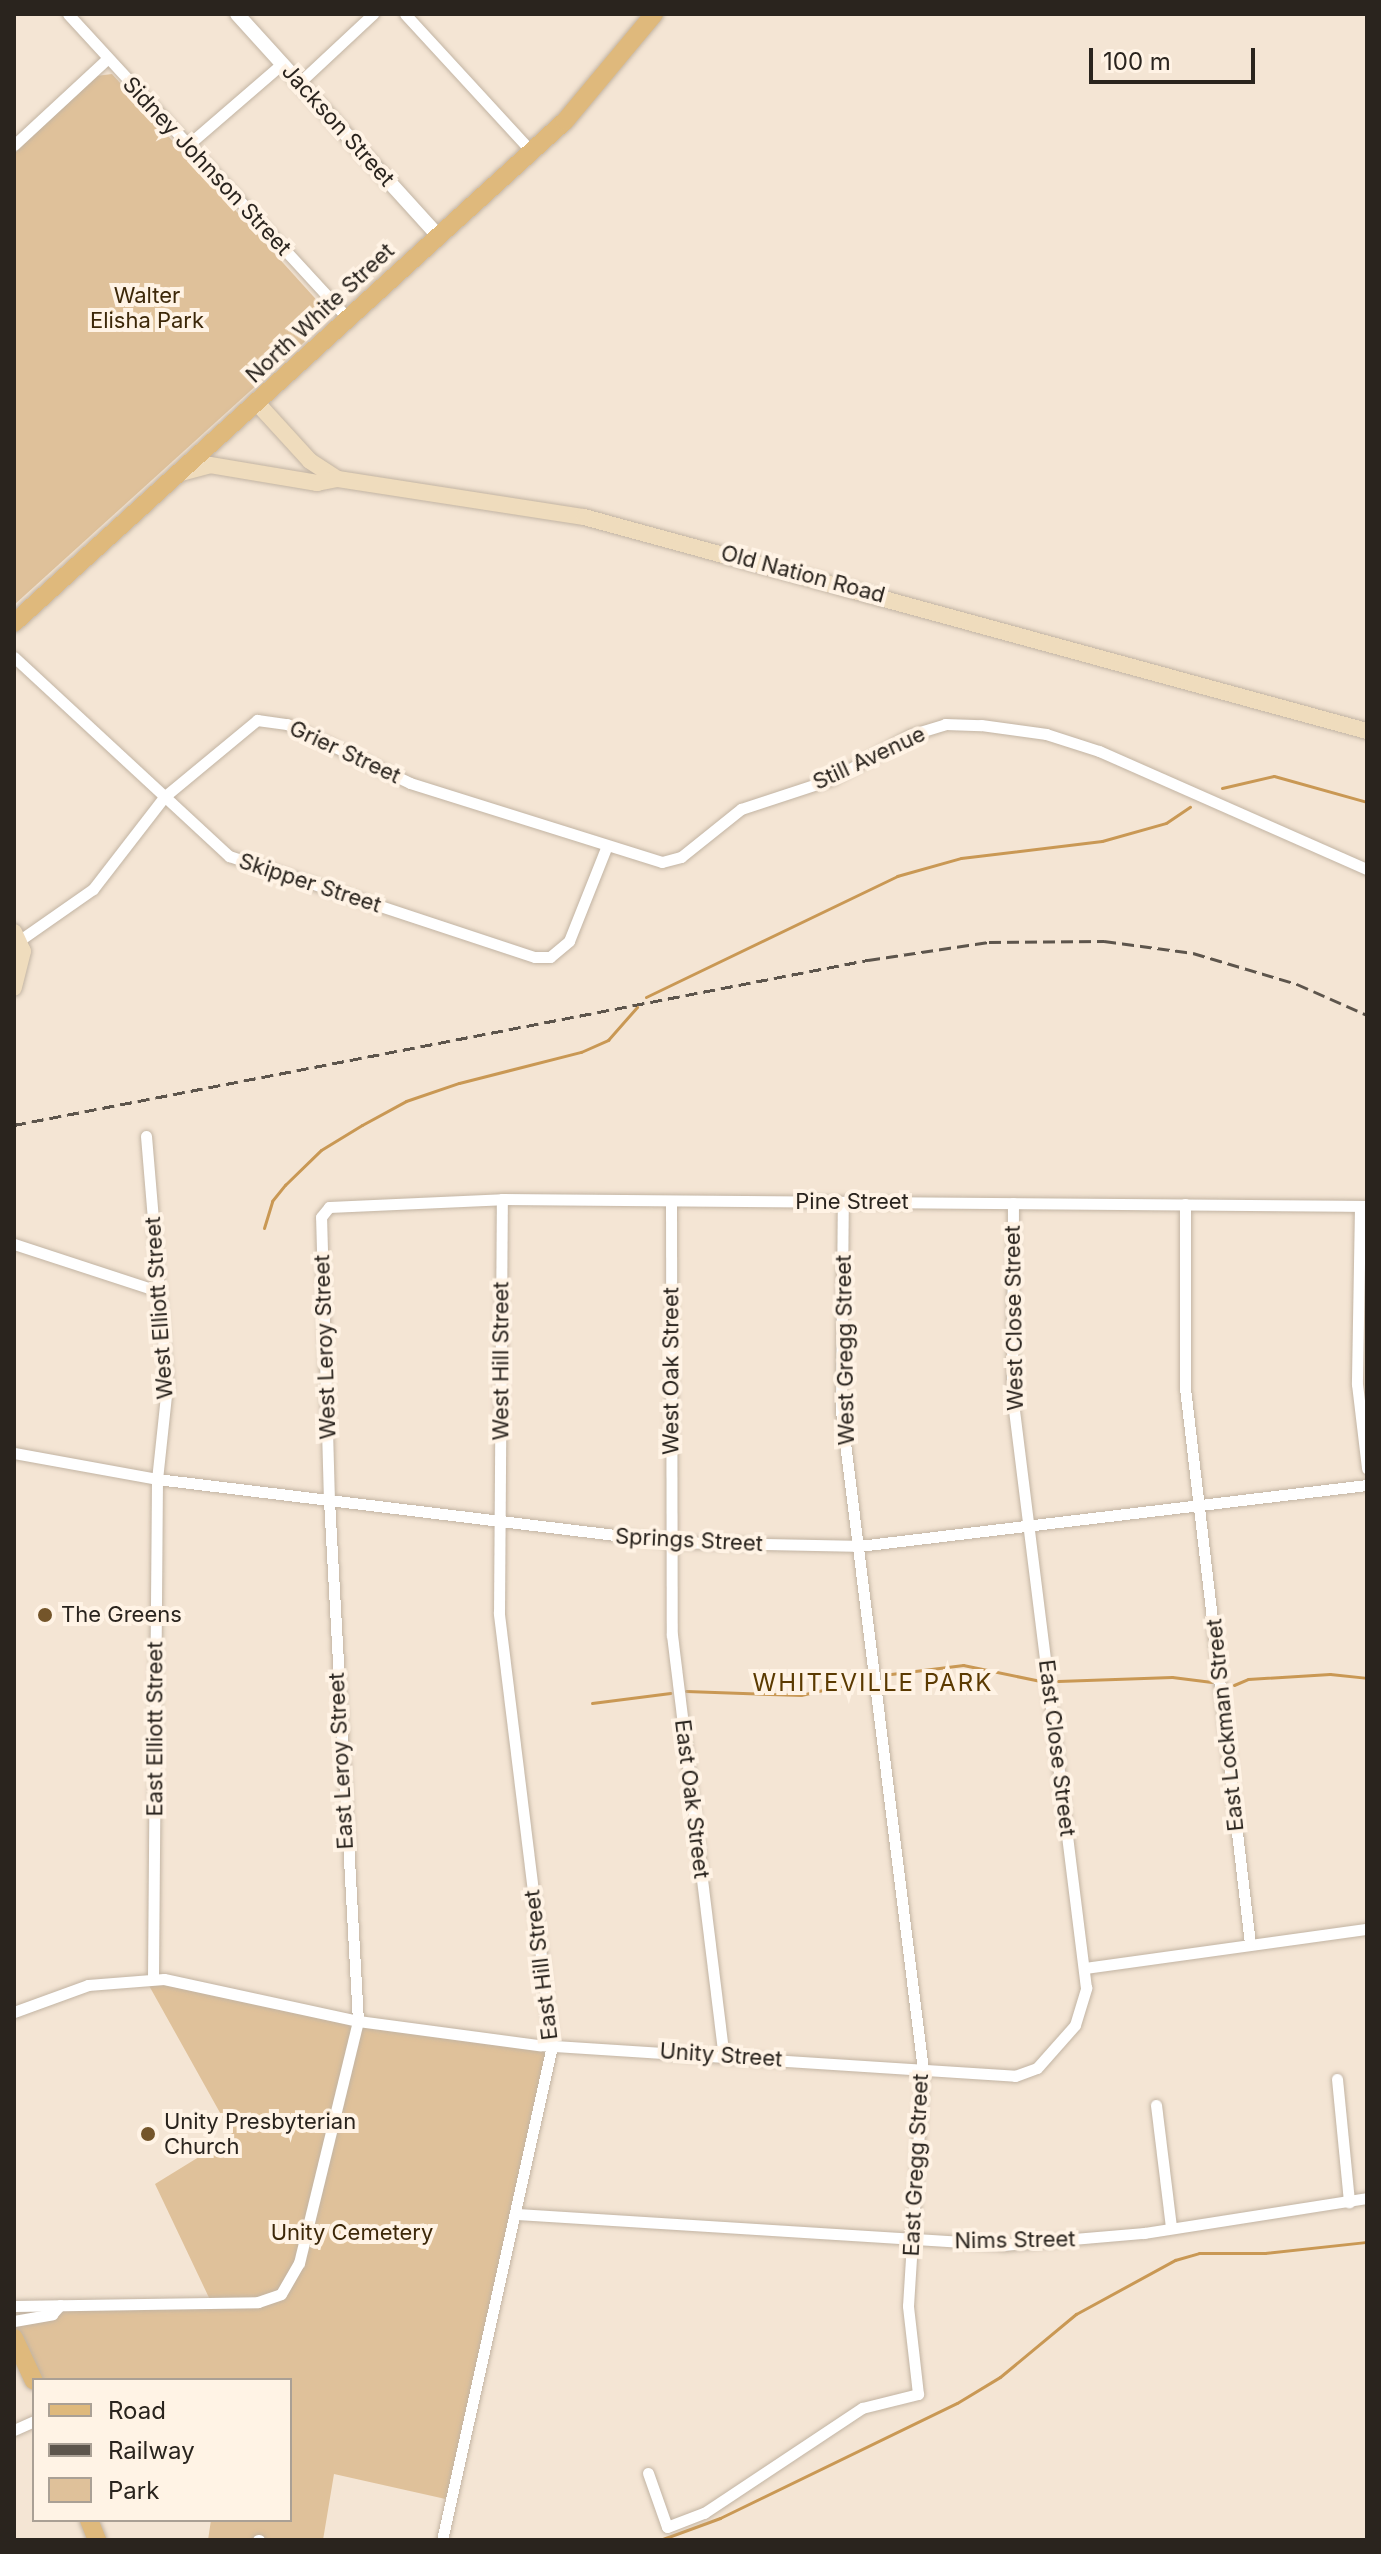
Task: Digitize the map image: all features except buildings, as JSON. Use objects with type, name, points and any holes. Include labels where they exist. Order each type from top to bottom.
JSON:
[{"type":"main road","name":"North White Street","points":[[14,623],[532,152],[607,78],[645,18]]},
{"type":"main road","name":"Old Nation Road","points":[[258,404],[310,461],[338,479],[584,517],[1367,731]]},
{"type":"main road","points":[[181,473],[210,465],[317,483],[338,479]]},
{"type":"main road","points":[[14,988],[23,951],[17,936]]},
{"type":"main road","points":[[14,2338],[33,2378]]},
{"type":"street","name":"Sidney Johnson Street","points":[[68,14],[347,317]]},
{"type":"street","name":"Jackson Street","points":[[237,14],[438,236]]},
{"type":"street","points":[[300,82],[373,14]]},
{"type":"street","points":[[405,14],[532,152]]},
{"type":"street","points":[[15,142],[107,59]]},
{"type":"street","points":[[189,144],[283,63]]},
{"type":"street","name":"Skipper Street","points":[[14,657],[229,856],[540,958],[559,953],[569,941],[606,848]]},
{"type":"street","name":"Grier Street","points":[[17,936],[93,889],[164,797],[243,728],[271,720],[410,783],[606,848]]},
{"type":"street","name":"Still Avenue","points":[[606,848],[651,862],[672,860],[741,809],[832,779],[910,735],[945,724],[969,724],[1046,734],[1099,751],[1367,869]]},
{"type":"street","name":"West Elliott Street","points":[[146,1136],[167,1386],[157,1479]]},
{"type":"street","name":"Pine Street","points":[[338,1202],[502,1199],[1363,1206]]},
{"type":"street","name":"West Hill Street","points":[[500,1524],[502,1199]]},
{"type":"street","name":"West Oak Street","points":[[671,1201],[672,1542]]},
{"type":"street","name":"West Leroy Street","points":[[329,1501],[321,1217],[338,1202]]},
{"type":"street","name":"West Gregg Street","points":[[843,1202],[841,1411],[859,1546]]},
{"type":"street","name":"West Close Street","points":[[1013,1203],[1012,1394],[1029,1528]]},
{"type":"street","name":"East Lockman Street","points":[[1185,1204],[1185,1388],[1250,1944]]},
{"type":"street","points":[[1363,1206],[1357,1384],[1367,1468]]},
{"type":"street","points":[[14,1244],[158,1291]]},
{"type":"street","name":"Springs Street","points":[[14,1453],[157,1479],[500,1524],[672,1542],[859,1546],[1367,1485]]},
{"type":"street","name":"East Elliott Street","points":[[153,1979],[157,1479]]},
{"type":"street","name":"East Leroy Street","points":[[14,2306],[243,2303],[281,2294],[299,2263],[358,2021],[329,1501]]},
{"type":"street","name":"East Hill Street","points":[[442,2540],[552,2046],[499,1613],[500,1524]]},
{"type":"street","name":"East Close Street","points":[[1029,1528],[1085,1968]]},
{"type":"street","name":"East Oak Street","points":[[672,1542],[672,1635],[724,2056]]},
{"type":"street","name":"East Gregg Street","points":[[648,2473],[667,2527],[704,2513],[862,2408],[918,2394],[908,2306],[923,2070],[859,1546]]},
{"type":"street","points":[[1085,1968],[1367,1929]]},
{"type":"street","name":"Unity Street","points":[[14,2012],[88,1985],[153,1979],[199,1983],[358,2021],[552,2046],[1015,2076],[1037,2068],[1075,2025],[1086,1988],[1085,1968]]},
{"type":"street","points":[[1337,2079],[1349,2202]]},
{"type":"street","points":[[1156,2105],[1171,2227]]},
{"type":"street","name":"Nims Street","points":[[517,2214],[1003,2245],[1171,2227],[1367,2198]]},
{"type":"street","points":[[14,2321],[52,2314],[60,2305]]},
{"type":"green space","name":"Walter Elisha Park","points":[[112,74],[332,317],[14,605],[14,154],[96,76]]},
{"type":"green space","name":"Unity Cemetery","points":[[164,1981],[290,2009],[549,2048],[450,2500],[334,2474],[323,2540],[208,2540],[211,2522],[292,2522],[292,2378],[36,2378],[14,2322],[61,2307],[212,2304],[155,2184],[233,2136],[147,1982]]},
{"type":"waterway","points":[[1222,788],[1274,776],[1367,802]]},
{"type":"waterway","points":[[646,997],[897,876],[961,858],[1102,841],[1166,823],[1190,807]]},
{"type":"waterway","points":[[264,1228],[272,1201],[285,1185],[321,1150],[362,1125],[406,1101],[459,1083],[581,1052],[608,1040],[637,1007]]},
{"type":"waterway","points":[[883,1675],[963,1665],[1040,1681]]},
{"type":"waterway","points":[[1234,1685],[1248,1679],[1330,1674],[1367,1678]]},
{"type":"waterway","points":[[1058,1681],[1172,1677],[1212,1682]]},
{"type":"waterway","points":[[686,1691],[801,1695],[866,1680]]},
{"type":"waterway","points":[[592,1703],[670,1693]]},
{"type":"waterway","points":[[660,2540],[720,2518],[957,2403],[1000,2377],[1076,2314],[1175,2260],[1199,2253],[1265,2253],[1367,2242]]},
{"type":"railway","points":[[14,1125],[868,960],[989,942],[1104,941],[1193,953],[1297,984],[1367,1015]]},
{"type":"place","name":"The Greens","points":[[45,1615]]},
{"type":"place","name":"Unity Presbyterian Church","points":[[148,2134]]},
{"type":"district","name":"WHITEVILLE PARK","points":[[873,1683]]}]
